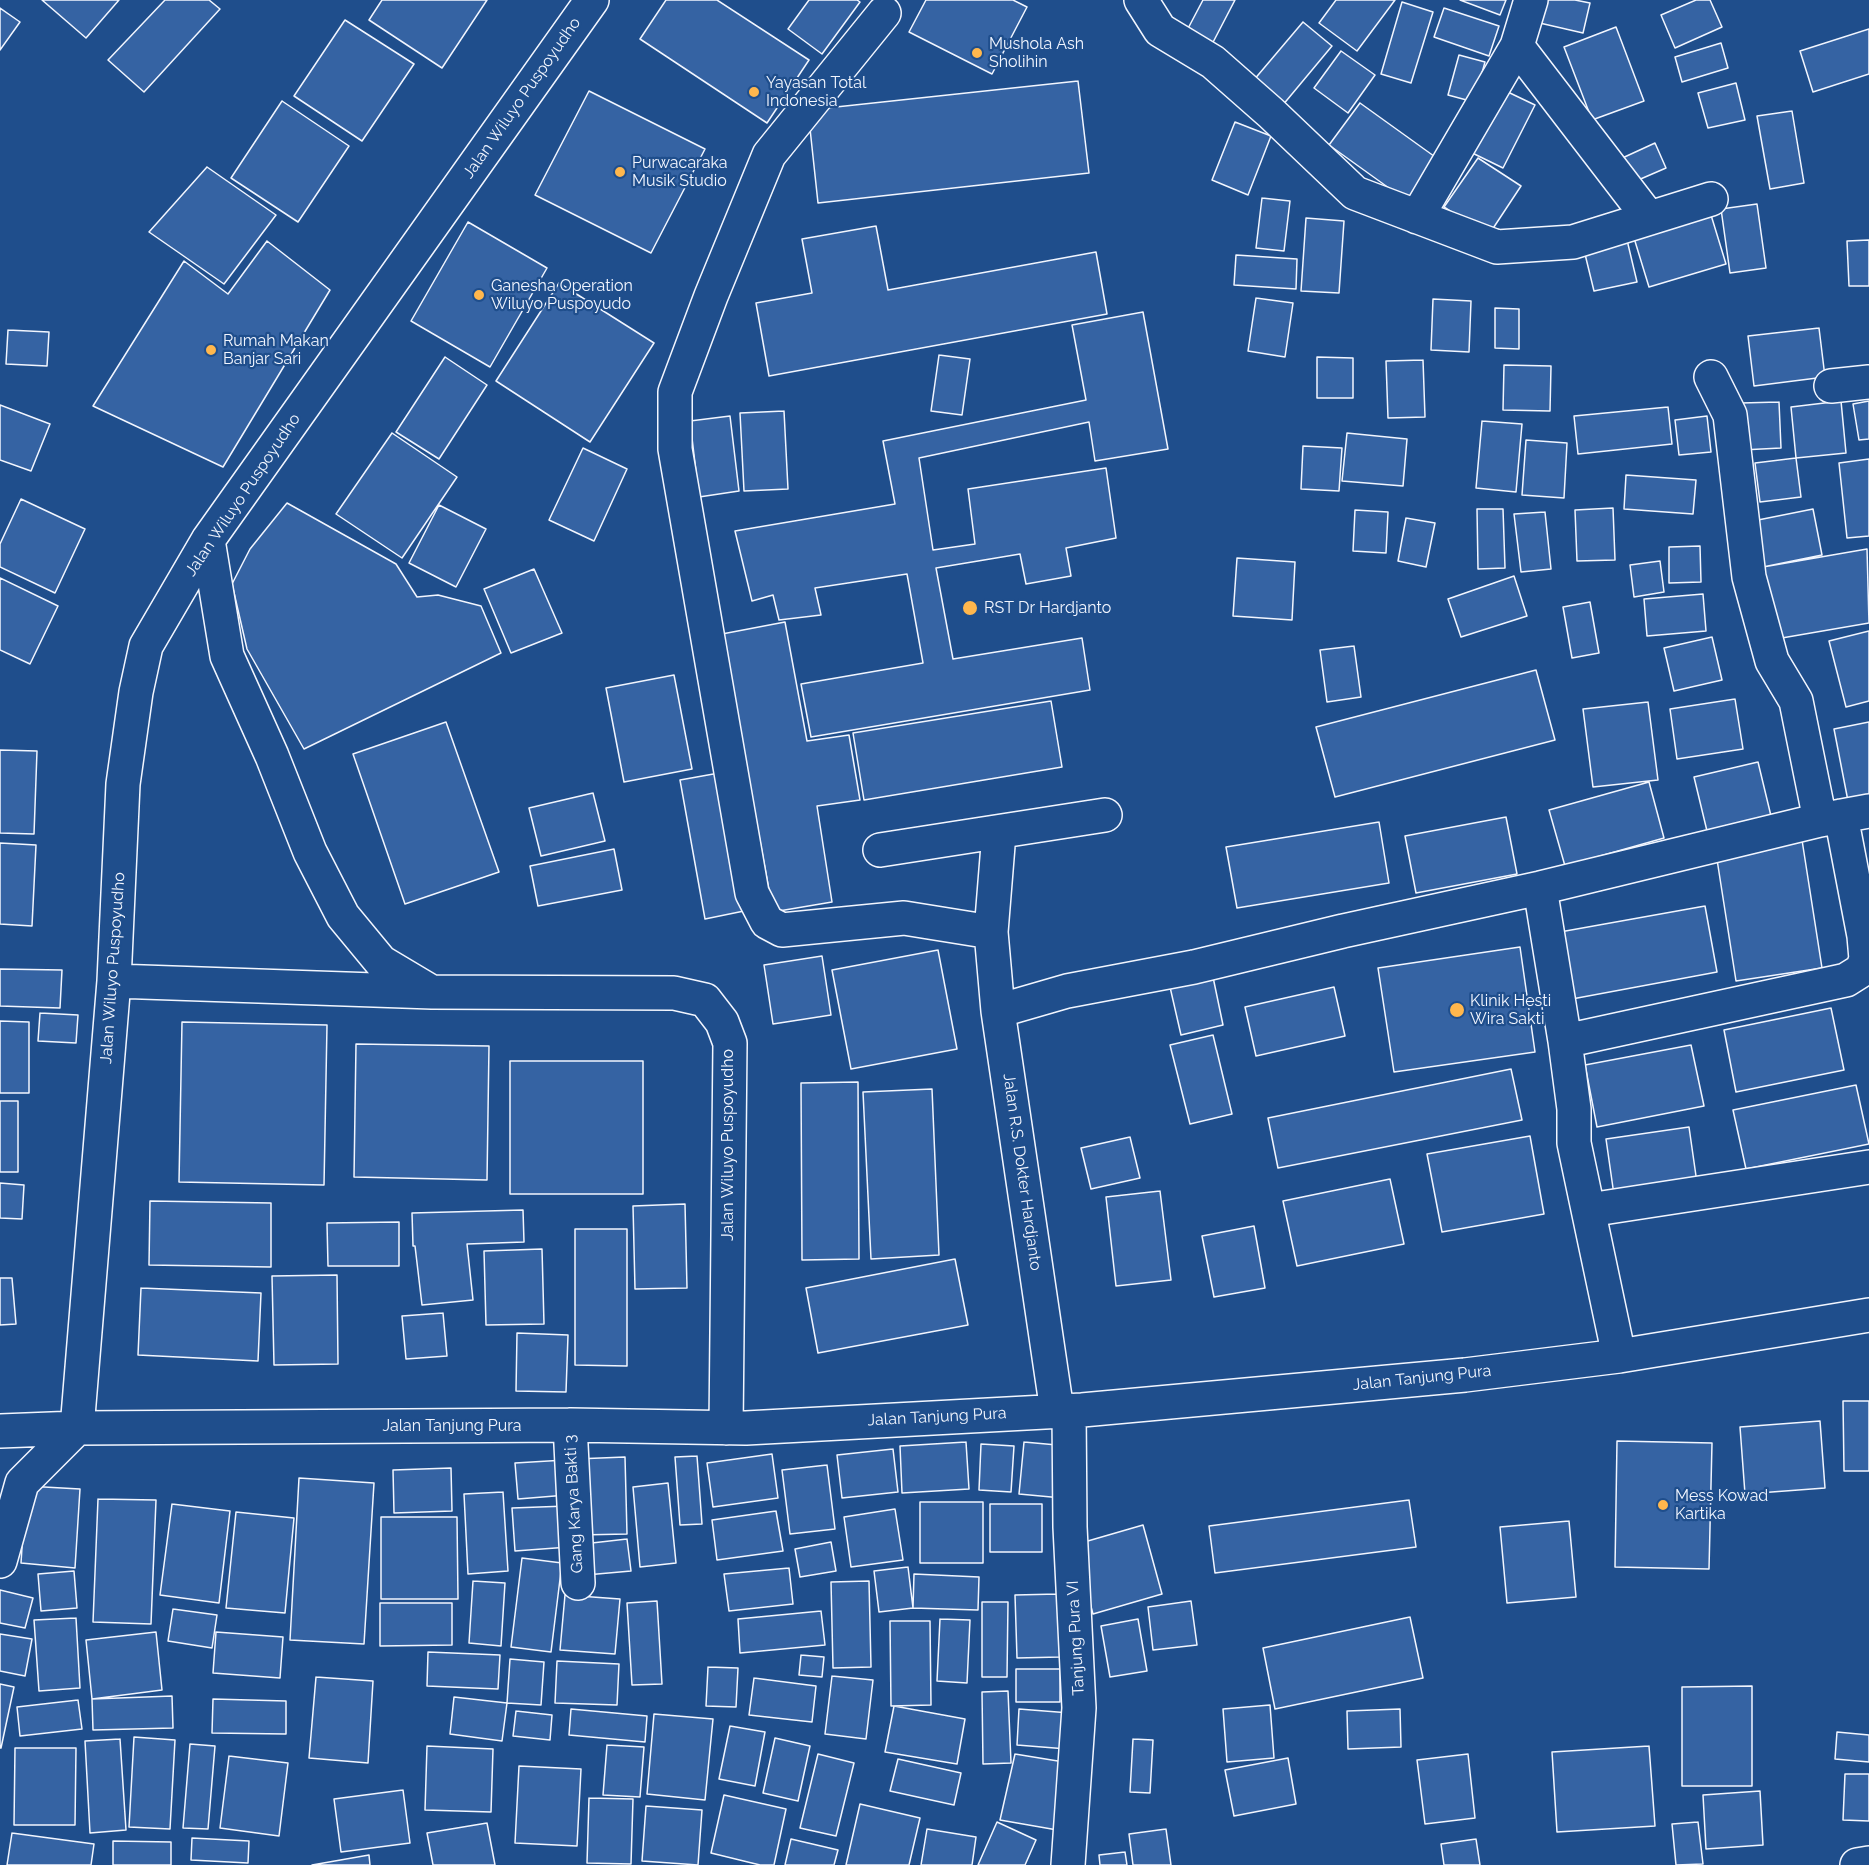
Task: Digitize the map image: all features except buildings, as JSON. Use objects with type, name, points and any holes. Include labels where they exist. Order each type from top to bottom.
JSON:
[{"type":"street","name":"Jalan Wiluyo Puspoyudho","points":[[76,1428],[114,981],[123,784],[136,692],[146,646],[208,540],[592,0]]},
{"type":"street","points":[[1141,0],[1160,30],[1213,62],[1271,112],[1355,194],[1497,247],[1573,242],[1710,200]]},
{"type":"street","points":[[1417,217],[1517,46],[1531,0]]},
{"type":"street","points":[[884,13],[769,154],[675,392],[675,449],[752,893],[767,922],[782,930],[904,918],[991,932]]},
{"type":"street","points":[[1517,46],[1649,218]]},
{"type":"street","points":[[1564,1041],[1846,980],[1862,970],[1866,959],[1843,816],[1796,701],[1772,661],[1749,577],[1730,415],[1711,377]]},
{"type":"street","points":[[1831,386],[1869,382]]},
{"type":"street","points":[[208,540],[227,656],[272,756],[310,852],[343,916],[381,962],[432,992]]},
{"type":"street","points":[[880,850],[1105,815]]},
{"type":"street","points":[[998,1011],[1067,991],[1194,967],[1843,816]]},
{"type":"street","name":"Jalan R.S. Dokter Hardjanto","points":[[999,833],[991,932],[998,1011],[1063,1411]]},
{"type":"street","points":[[1540,888],[1574,1109],[1574,1143],[1619,1356]]},
{"type":"street","name":"Jalan Wiluyo Puspoyudho","points":[[114,981],[432,992],[674,993],[705,1000],[722,1022],[730,1043],[726,1428]]},
{"type":"street","points":[[1589,1210],[1869,1167]]},
{"type":"street","name":"Jalan Tanjung Pura","points":[[0,1431],[76,1428],[570,1425],[726,1428],[1063,1411],[1465,1375],[1619,1356],[1869,1315]]},
{"type":"street","name":"Tanjung Pura VI","points":[[1063,1411],[1079,1708],[1068,1865]]},
{"type":"street","name":"Gang Karya Bakti 3","points":[[570,1425],[578,1583]]},
{"type":"street","points":[[0,1561],[22,1483],[76,1428]]},
{"type":"street","points":[[1857,1865],[1869,1863]]},
{"type":"place","name":"Mushola Ash Sholihin","points":[[977,53]]},
{"type":"place","name":"Yayasan Total Indonesia","points":[[754,92]]},
{"type":"place","name":"Purwacaraka Musik Studio","points":[[620,172]]},
{"type":"place","name":"Ganesha Operation Wiluyo Puspoyudo","points":[[479,295]]},
{"type":"place","name":"Rumah Makan Banjar Sari","points":[[211,350]]},
{"type":"place","name":"RST Dr Hardjanto","points":[[970,608]]},
{"type":"place","name":"Klinik Hesti Wira Sakti","points":[[1457,1010]]},
{"type":"place","name":"Mess Kowad Kartika","points":[[1663,1505]]}]
